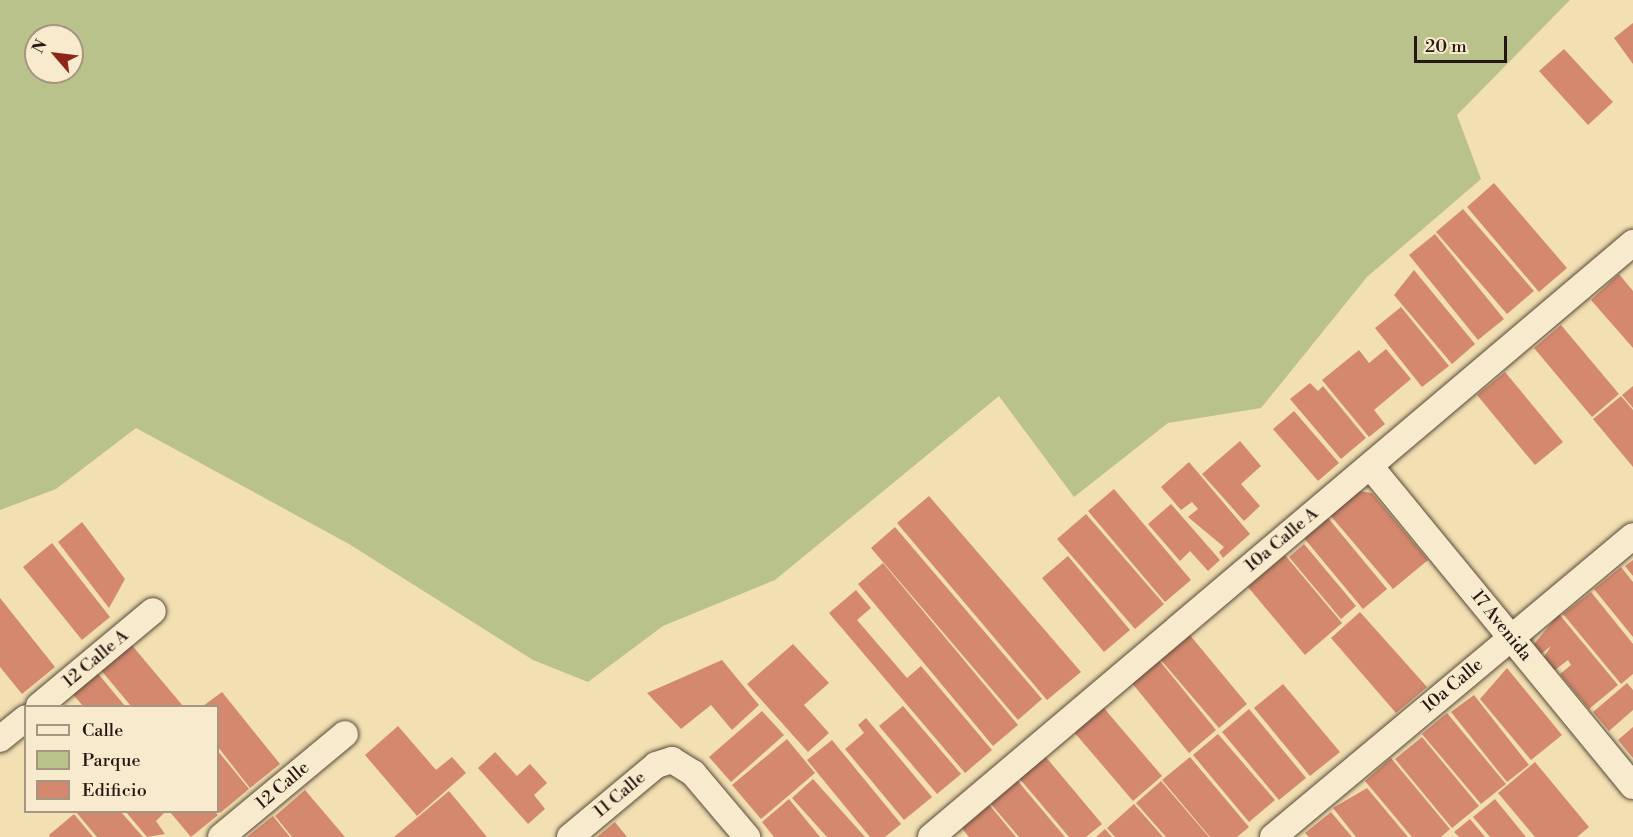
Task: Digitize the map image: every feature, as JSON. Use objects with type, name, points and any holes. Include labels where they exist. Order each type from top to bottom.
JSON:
[{"type":"street","name":"10a Calle A","points":[[931,837],[1633,243]]},
{"type":"street","name":"17 Avenida","points":[[1370,466],[1633,786]]},
{"type":"street","name":"10a Calle","points":[[1273,837],[1633,536]]},
{"type":"street","name":"12 Calle A","points":[[40,705],[153,611]]},
{"type":"street","points":[[0,739],[24,720]]},
{"type":"street","name":"12 Calle","points":[[221,837],[345,734]]},
{"type":"street","name":"11 Calle","points":[[570,837],[656,765],[672,760],[693,773],[747,837]]},
{"type":"green space","points":[[0,0],[1570,0],[1457,115],[1481,179],[1367,277],[1261,408],[1168,423],[1074,497],[999,396],[775,580],[663,626],[588,682],[533,660],[349,544],[136,428],[56,489],[0,510]]},
{"type":"building","points":[[1633,23],[1633,64],[1614,38]]},
{"type":"building","points":[[1564,49],[1613,102],[1588,125],[1539,71]]},
{"type":"building","points":[[1494,183],[1567,268],[1539,292],[1467,207]]},
{"type":"building","points":[[1463,209],[1534,291],[1507,314],[1436,232]]},
{"type":"building","points":[[1435,234],[1504,319],[1478,340],[1409,255]]},
{"type":"building","points":[[1414,270],[1475,344],[1452,364],[1394,295]]},
{"type":"building","points":[[1619,274],[1633,291],[1633,348],[1591,300]]},
{"type":"building","points":[[1401,307],[1449,366],[1422,387],[1375,328]]},
{"type":"building","points":[[1561,325],[1619,394],[1592,417],[1534,348]]},
{"type":"building","points":[[1386,349],[1411,379],[1374,410],[1385,424],[1369,437],[1322,380],[1359,350],[1369,363]]},
{"type":"building","points":[[1505,372],[1563,442],[1535,465],[1477,395]]},
{"type":"building","points":[[1310,383],[1318,391],[1323,386],[1366,438],[1341,459],[1290,399]]},
{"type":"building","points":[[1633,386],[1633,408],[1622,395]]},
{"type":"building","points":[[1621,396],[1633,410],[1633,467],[1593,419]]},
{"type":"building","points":[[1294,411],[1339,463],[1318,481],[1273,429]]},
{"type":"building","points":[[1240,441],[1261,466],[1241,484],[1260,506],[1244,521],[1202,474]]},
{"type":"building","points":[[1189,462],[1250,534],[1223,558],[1219,552],[1224,547],[1188,517],[1198,509],[1192,502],[1181,510],[1161,487]]},
{"type":"building","points":[[1114,489],[1191,580],[1165,602],[1088,511]]},
{"type":"building","points":[[1359,491],[1372,493],[1428,560],[1393,589],[1330,515]]},
{"type":"building","points":[[929,496],[1081,672],[1047,700],[897,523]]},
{"type":"building","points":[[1171,504],[1220,560],[1208,571],[1190,551],[1180,561],[1148,524]]},
{"type":"building","points":[[1086,514],[1164,604],[1135,629],[1057,539]]},
{"type":"building","points":[[1328,518],[1387,589],[1363,609],[1304,538]]},
{"type":"building","points":[[82,522],[125,579],[109,608],[58,542]]},
{"type":"building","points":[[895,527],[1042,699],[1018,720],[871,548]]},
{"type":"building","points":[[52,543],[110,617],[82,640],[23,567]]},
{"type":"building","points":[[1304,544],[1356,606],[1341,619],[1289,557]]},
{"type":"building","points":[[1285,555],[1342,623],[1305,655],[1248,587]]},
{"type":"building","points":[[1068,556],[1130,630],[1104,652],[1042,578]]},
{"type":"building","points":[[1633,560],[1633,576],[1625,566]]},
{"type":"building","points":[[883,563],[1018,725],[993,746],[858,584]]},
{"type":"building","points":[[1621,567],[1633,582],[1633,637],[1594,589]]},
{"type":"building","points":[[856,590],[871,608],[857,620],[907,678],[921,666],[992,750],[965,773],[829,613]]},
{"type":"building","points":[[1591,592],[1633,644],[1633,674],[1621,684],[1563,614]]},
{"type":"building","points":[[0,598],[55,667],[22,694],[0,667]]},
{"type":"building","points":[[1360,612],[1427,687],[1396,713],[1331,638]]},
{"type":"building","points":[[1559,614],[1618,685],[1589,709],[1560,674],[1571,665],[1568,660],[1555,670],[1544,657],[1551,646],[1541,654],[1534,644]]},
{"type":"building","points":[[1189,634],[1247,704],[1219,728],[1160,659]]},
{"type":"building","points":[[130,643],[182,705],[130,705],[100,669]]},
{"type":"building","points":[[793,644],[829,683],[804,705],[829,733],[808,752],[747,684]]},
{"type":"building","points":[[722,660],[759,705],[732,730],[711,705],[681,729],[647,693]]},
{"type":"building","points":[[1159,660],[1216,730],[1189,753],[1132,683]]},
{"type":"building","points":[[1507,668],[1562,735],[1531,760],[1480,699]]},
{"type":"building","points":[[95,670],[124,705],[82,705],[70,691]]},
{"type":"building","points":[[1627,683],[1633,690],[1633,710],[1609,731],[1593,712]]},
{"type":"building","points":[[1283,684],[1340,752],[1310,776],[1254,708]]},
{"type":"building","points":[[222,692],[280,764],[250,788],[219,748],[219,705],[204,705]]},
{"type":"building","points":[[1474,695],[1529,765],[1507,782],[1451,712]]},
{"type":"building","points":[[903,706],[961,774],[937,794],[879,726]]},
{"type":"building","points":[[1103,707],[1162,776],[1133,801],[1074,732]]},
{"type":"building","points":[[1249,709],[1306,778],[1279,800],[1222,732]]},
{"type":"building","points":[[762,711],[784,735],[731,782],[709,757]]},
{"type":"building","points":[[1447,713],[1506,784],[1481,804],[1422,734]]},
{"type":"building","points":[[866,718],[932,797],[904,820],[845,749],[864,733],[858,725]]},
{"type":"building","points":[[398,726],[436,770],[452,757],[466,773],[417,816],[365,755]]},
{"type":"building","points":[[1633,727],[1633,758],[1618,740]]},
{"type":"building","points":[[1218,734],[1275,800],[1249,822],[1193,755]]},
{"type":"building","points":[[1422,737],[1479,806],[1452,828],[1395,759]]},
{"type":"building","points":[[787,739],[815,773],[761,819],[732,785]]},
{"type":"building","points":[[832,740],[901,824],[885,837],[870,837],[807,760]]},
{"type":"building","points":[[219,752],[249,789],[220,813],[219,812]]},
{"type":"building","points":[[495,752],[517,776],[530,764],[547,783],[534,795],[545,809],[528,824],[478,768]]},
{"type":"building","points":[[1045,756],[1102,824],[1086,837],[1069,837],[1019,778]]},
{"type":"building","points":[[1190,757],[1249,827],[1237,837],[1210,837],[1162,780]]},
{"type":"building","points":[[1391,758],[1450,829],[1441,837],[1412,837],[1365,781]]},
{"type":"building","points":[[1535,762],[1589,827],[1577,837],[1535,837],[1498,793]]},
{"type":"building","points":[[813,779],[865,837],[827,837],[792,798]]},
{"type":"building","points":[[1017,780],[1065,837],[1019,837],[990,803]]},
{"type":"building","points":[[1161,781],[1209,837],[1166,837],[1136,803]]},
{"type":"building","points":[[1367,788],[1408,837],[1356,837],[1333,808]]},
{"type":"building","points":[[305,790],[345,837],[292,837],[275,816]]},
{"type":"building","points":[[449,791],[487,837],[394,837]]},
{"type":"building","points":[[789,799],[820,837],[774,837],[762,822]]},
{"type":"building","points":[[1495,799],[1526,837],[1490,837],[1473,817]]},
{"type":"building","points":[[987,802],[1016,837],[969,837],[959,825]]},
{"type":"building","points":[[1134,804],[1163,837],[1115,837],[1107,828]]},
{"type":"building","points":[[1331,812],[1352,837],[1309,837],[1305,833]]},
{"type":"building","points":[[77,813],[122,813],[143,837],[97,837]]},
{"type":"building","points":[[127,813],[164,813],[156,821],[165,834],[147,837]]},
{"type":"building","points":[[171,813],[216,813],[218,815],[191,837]]},
{"type":"building","points":[[74,814],[93,837],[50,837],[49,835]]},
{"type":"building","points":[[273,816],[290,837],[247,837]]},
{"type":"building","points":[[1470,819],[1485,837],[1459,837],[1454,832]]},
{"type":"building","points":[[615,822],[627,837],[597,837]]},
{"type":"building","points":[[1105,829],[1112,837],[1096,837]]}]
